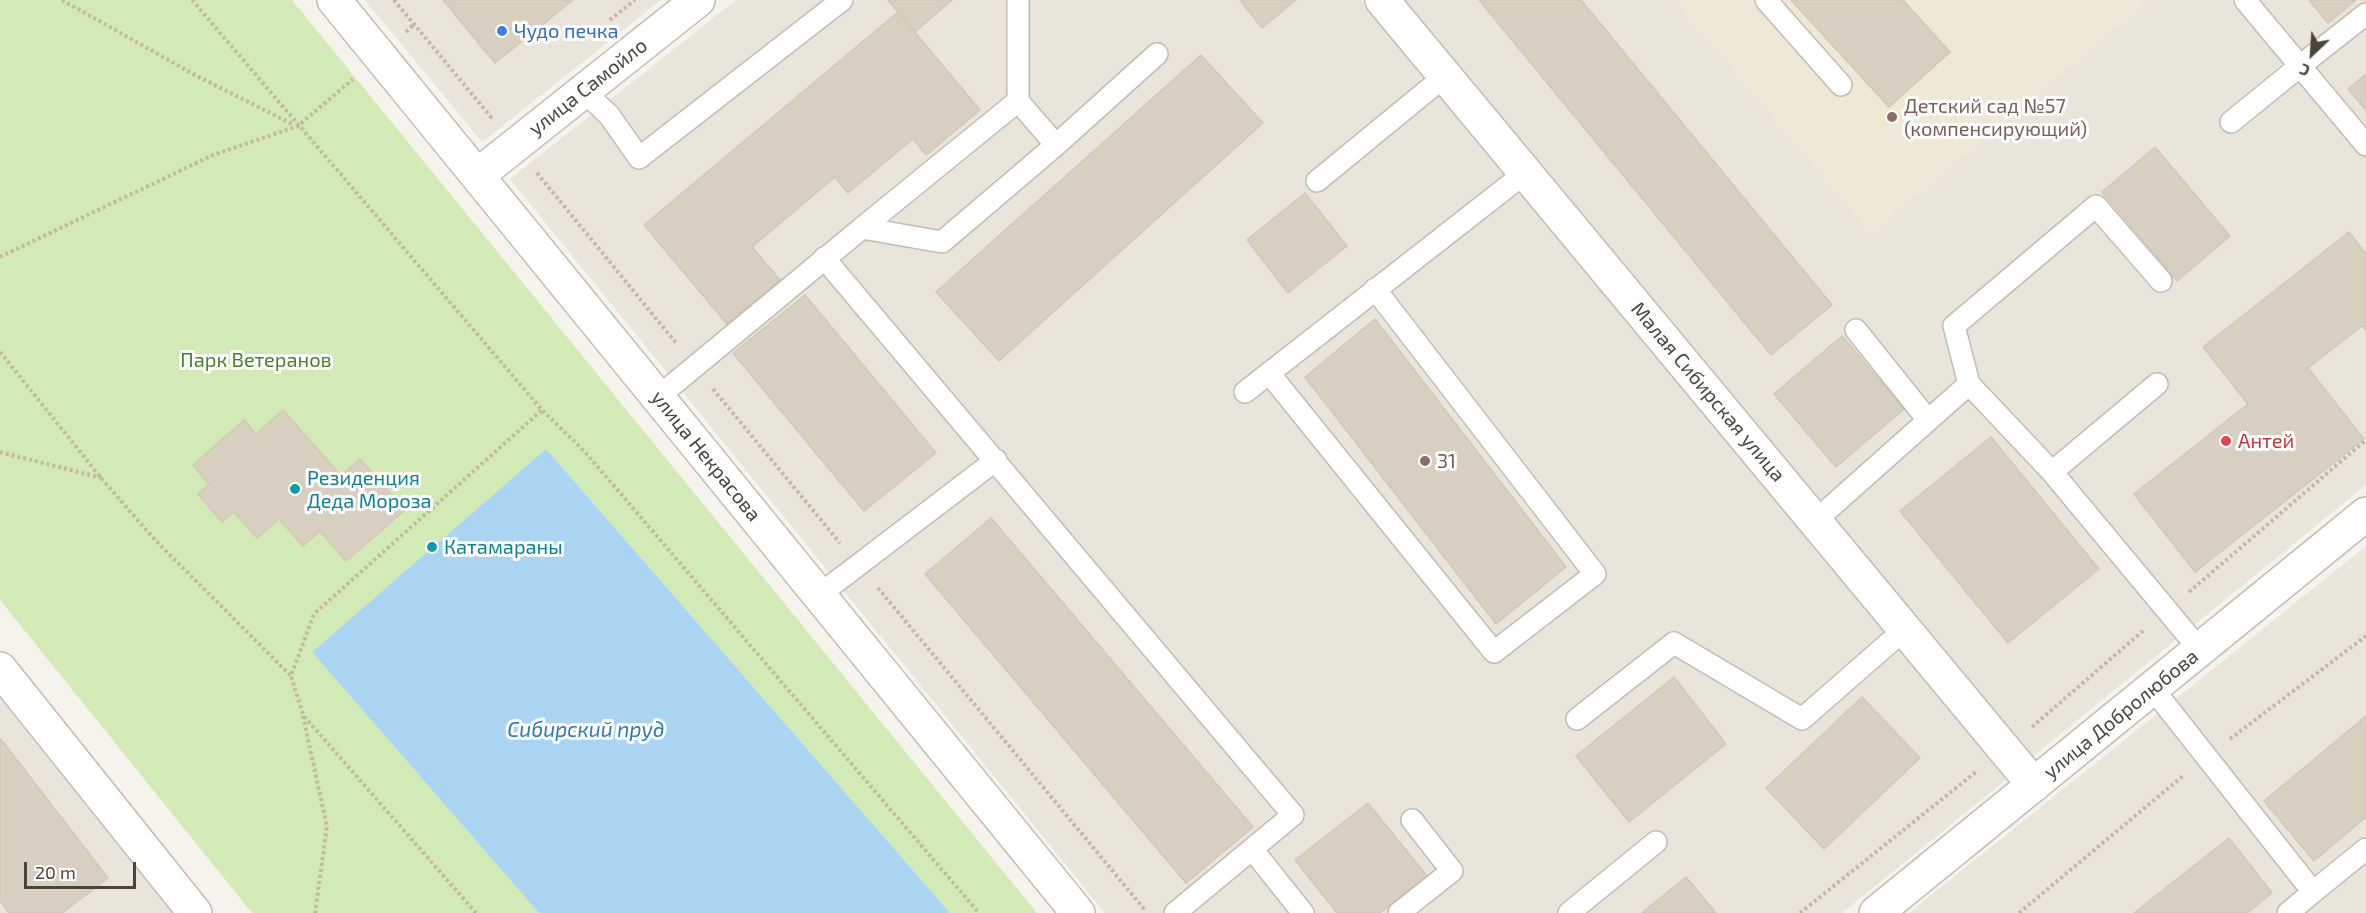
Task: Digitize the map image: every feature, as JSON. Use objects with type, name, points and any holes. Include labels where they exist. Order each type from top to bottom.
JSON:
[{"type":"street","name":"улица Некрасова","points":[[334,0],[1078,913]]},
{"type":"street","name":"улица Самойло","points":[[478,175],[698,0]]},
{"type":"street","name":"Малая Сибирская улица","points":[[1382,0],[2034,785]]},
{"type":"street","name":"улица Добролюбова","points":[[1875,913],[2366,514]]},
{"type":"street","points":[[0,669],[195,913]]},
{"type":"lane","points":[[583,91],[609,115],[639,158],[842,0]]},
{"type":"lane","points":[[1018,0],[1018,101],[1056,145]]},
{"type":"lane","points":[[1767,0],[1841,85]]},
{"type":"lane","points":[[2245,0],[2366,145]]},
{"type":"lane","points":[[2231,122],[2366,14]]},
{"type":"lane","points":[[862,228],[942,242],[1056,145],[1157,54]]},
{"type":"lane","points":[[1317,181],[1445,76]]},
{"type":"lane","points":[[658,397],[824,258],[1018,101]]},
{"type":"lane","points":[[1245,392],[1525,173]]},
{"type":"lane","points":[[2161,281],[2096,206],[1954,326],[1969,384],[2052,472],[2200,650]]},
{"type":"lane","points":[[824,258],[1293,815],[1175,913]]},
{"type":"lane","points":[[1269,373],[1494,652],[1595,574],[1375,289]]},
{"type":"lane","points":[[1856,330],[1928,420]]},
{"type":"lane","points":[[1815,521],[1969,384]]},
{"type":"lane","points":[[2052,472],[2157,384]]},
{"type":"lane","points":[[819,595],[996,460]]},
{"type":"lane","points":[[1577,719],[1674,643],[1802,719],[1905,629]]},
{"type":"lane","points":[[2152,689],[2313,892]]},
{"type":"lane","points":[[1400,913],[1452,871],[1412,820]]},
{"type":"lane","points":[[1569,913],[1656,842]]},
{"type":"lane","points":[[1252,849],[1303,913]]},
{"type":"lane","points":[[2288,913],[2366,849]]},
{"type":"path","points":[[62,0],[195,75],[298,126]]},
{"type":"path","points":[[192,0],[542,410],[585,452],[979,913]]},
{"type":"path","points":[[394,0],[1147,913]]},
{"type":"path","points":[[608,22],[635,0]]},
{"type":"path","points":[[0,257],[213,155],[298,126],[380,56]]},
{"type":"path","points":[[491,117],[500,110]]},
{"type":"path","points":[[0,352],[102,479],[155,540],[291,676],[303,715],[327,827],[315,913]]},
{"type":"path","points":[[291,676],[314,614],[542,410]]},
{"type":"path","points":[[1800,913],[2004,749],[2366,440]]},
{"type":"path","points":[[0,452],[102,479]]},
{"type":"path","points":[[303,715],[476,913]]},
{"type":"shaded area","points":[[365,0],[661,0],[482,142]]},
{"type":"shaded area","points":[[736,0],[1361,0],[2008,778],[1842,913],[1105,913],[510,179]]},
{"type":"shaded area","points":[[1401,0],[2366,0],[2366,485],[2032,757]]},
{"type":"shaded area","name":"Детский сад №57 (компенсирующий)","points":[[1674,0],[2148,0],[2149,1],[1871,234]]},
{"type":"shaded area","points":[[2366,546],[2366,913],[1909,913]]},
{"type":"shaded area","points":[[0,683],[183,913],[0,913]]},
{"type":"green space","name":"Парк Ветеранов","points":[[0,0],[292,0],[1037,913],[950,913],[546,449],[312,652],[539,913],[252,913],[0,600]]},
{"type":"water","name":"Сибирский пруд","points":[[546,449],[950,913],[539,913],[312,652]]},
{"type":"building","points":[[443,0],[573,0],[495,63]]},
{"type":"building","points":[[888,0],[952,0],[915,32]]},
{"type":"building","points":[[1240,0],[1296,0],[1262,28]]},
{"type":"building","points":[[1479,0],[1581,0],[1832,305],[1771,355]]},
{"type":"building","points":[[1791,0],[1903,0],[1950,52],[1889,107]]},
{"type":"building","points":[[2309,0],[2356,0],[2328,23]]},
{"type":"building","points":[[898,12],[980,110],[926,155],[913,139],[848,193],[835,177],[752,247],[780,280],[727,324],[644,225]]},
{"type":"building","points":[[1201,55],[1263,123],[999,361],[936,292]]},
{"type":"building","points":[[2366,74],[2366,110],[2348,89]]},
{"type":"building","points":[[2155,147],[2230,236],[2177,281],[2102,192]]},
{"type":"building","points":[[1305,193],[1347,246],[1288,293],[1247,240]]},
{"type":"building","points":[[2349,232],[2366,254],[2366,330],[2362,326],[2308,368],[2364,439],[2195,572],[2134,494],[2248,404],[2203,347]]},
{"type":"building","points":[[805,295],[936,453],[864,511],[733,353]]},
{"type":"building","name":"31","points":[[1375,319],[1566,567],[1496,624],[1305,377]]},
{"type":"building","points":[[1842,336],[1904,409],[1836,467],[1774,394]]},
{"type":"building","name":"Резиденция Деда Мороза","points":[[283,410],[341,476],[360,459],[405,510],[346,561],[320,531],[303,546],[279,519],[257,538],[234,512],[222,522],[198,494],[209,484],[193,465],[244,420],[256,434]]},
{"type":"building","points":[[1991,437],[2099,569],[2008,643],[1900,511]]},
{"type":"building","points":[[991,518],[1253,827],[1186,883],[925,574]]},
{"type":"building","points":[[1674,677],[1726,744],[1629,822],[1576,756]]},
{"type":"building","points":[[1862,697],[1920,758],[1824,849],[1766,788]]},
{"type":"building","points":[[2366,716],[2366,817],[2314,861],[2264,801]]},
{"type":"building","points":[[0,738],[108,878],[62,913],[9,913],[0,901]]},
{"type":"building","points":[[1368,803],[1427,876],[1380,913],[1337,913],[1295,860]]},
{"type":"building","points":[[2229,838],[2272,893],[2247,913],[2134,913]]},
{"type":"building","points":[[1686,877],[1716,913],[1642,913],[1644,911]]},
{"type":"place","name":"Чудо печка","points":[[502,31]]},
{"type":"place","name":"Детский сад №57 (компенсирующий)","points":[[1892,117]]},
{"type":"place","name":"Антей","points":[[2226,441]]},
{"type":"place","name":"31","points":[[1425,461]]},
{"type":"place","name":"Резиденция Деда Мороза","points":[[295,489]]},
{"type":"place","name":"Катамараны","points":[[432,547]]}]
